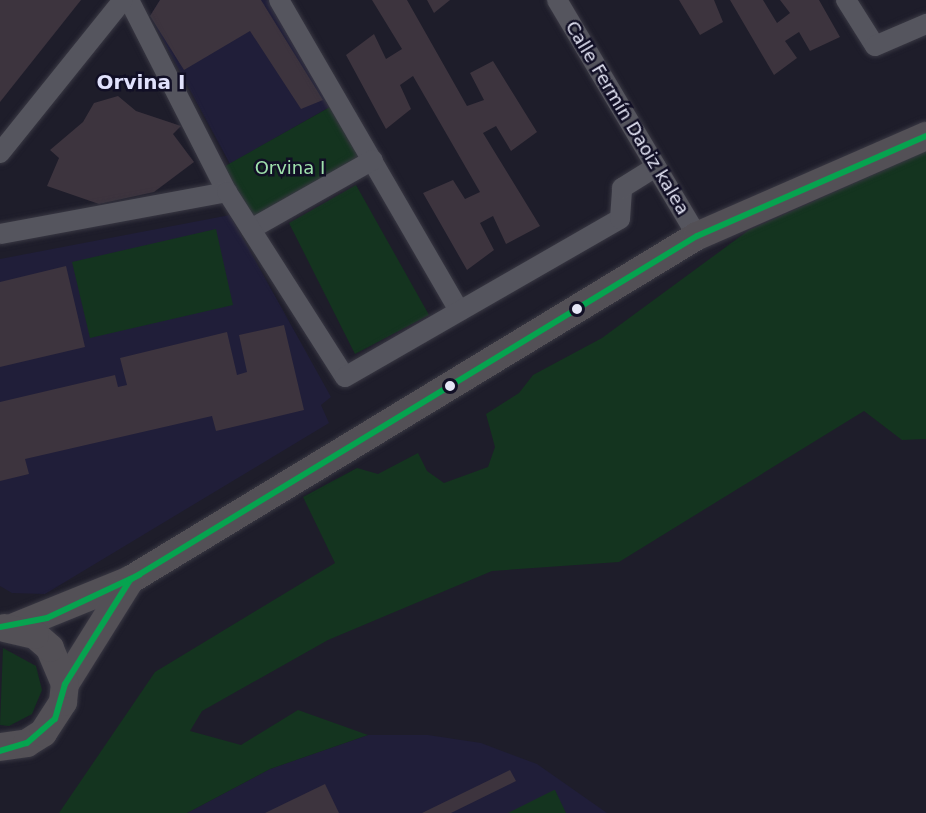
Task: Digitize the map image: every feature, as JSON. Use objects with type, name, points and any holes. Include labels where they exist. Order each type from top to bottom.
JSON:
[{"type":"street","points":[[0,153],[123,0]]},
{"type":"street","points":[[129,0],[227,192],[345,377],[620,219],[622,188],[656,166]]},
{"type":"street","points":[[279,0],[459,310]]},
{"type":"street","name":"Calle Fermín Daoiz kalea","points":[[557,0],[697,236]]},
{"type":"street","points":[[846,0],[875,46],[926,24]]},
{"type":"street","points":[[6,628],[130,580],[697,236],[926,136]]},
{"type":"street","points":[[251,229],[373,160]]},
{"type":"street","points":[[0,234],[227,192]]},
{"type":"street","points":[[9,747],[56,719],[65,684],[130,580]]},
{"type":"street","points":[[6,628],[35,635],[50,648],[65,684]]},
{"type":"shaded area","points":[[160,0],[271,0],[333,105],[230,164],[150,16]]},
{"type":"shaded area","points":[[230,215],[331,397],[321,405],[329,423],[45,594],[12,593],[0,586],[0,259]]},
{"type":"shaded area","points":[[368,735],[428,735],[481,743],[537,764],[607,813],[187,813],[270,769]]},
{"type":"green space","name":"Orvina I","points":[[339,102],[373,160],[251,229],[218,170]]},
{"type":"green space","points":[[926,151],[926,439],[902,440],[864,411],[619,562],[492,571],[328,640],[202,711],[190,731],[241,745],[298,710],[368,735],[270,769],[187,813],[59,813],[155,672],[335,563],[303,497],[357,468],[378,474],[418,453],[427,471],[444,483],[488,467],[495,447],[486,414],[519,393],[533,375],[602,338],[749,230]]},
{"type":"green space","points":[[356,185],[429,315],[355,354],[289,223]]},
{"type":"green space","points":[[216,229],[233,305],[90,338],[72,262]]},
{"type":"green space","points":[[3,648],[36,666],[42,690],[32,714],[9,726],[0,725]]},
{"type":"green space","points":[[554,790],[566,813],[508,813]]},
{"type":"building","points":[[0,0],[81,0],[0,102]]},
{"type":"building","points":[[160,0],[261,0],[323,100],[301,109],[250,31],[184,70],[150,16]]},
{"type":"building","points":[[372,0],[407,0],[467,106],[484,100],[470,73],[493,61],[537,132],[511,151],[496,126],[483,133],[540,226],[506,244],[493,216],[480,223],[494,250],[467,270],[423,193],[453,180],[465,199],[480,192],[413,76],[400,85],[411,109],[386,129],[346,55],[374,34],[386,59],[402,49]]},
{"type":"building","points":[[427,0],[450,0],[434,13]]},
{"type":"building","points":[[679,0],[714,0],[723,22],[700,35]]},
{"type":"building","points":[[730,0],[763,0],[777,23],[790,13],[780,0],[819,0],[840,37],[810,51],[799,32],[785,41],[797,58],[774,75]]},
{"type":"building","points":[[118,96],[136,111],[181,126],[173,134],[194,162],[154,192],[99,204],[47,186],[59,158],[50,150],[83,122],[94,103]]},
{"type":"building","points":[[66,266],[85,347],[0,367],[0,282]]},
{"type":"building","points":[[284,325],[304,410],[216,431],[212,416],[25,459],[29,474],[0,481],[0,402],[115,375],[118,387],[127,385],[120,358],[227,332],[237,375],[247,372],[239,335]]},
{"type":"building","points":[[510,770],[516,781],[451,813],[422,813]]},
{"type":"building","points":[[325,784],[339,813],[265,813]]},
{"type":"transit line","points":[[0,751],[27,743],[55,719],[65,684],[130,580],[697,236],[926,136]]},
{"type":"transit line","points":[[0,627],[47,618],[139,575]]},
{"type":"district","name":"Orvina I","points":[[141,82]]}]
